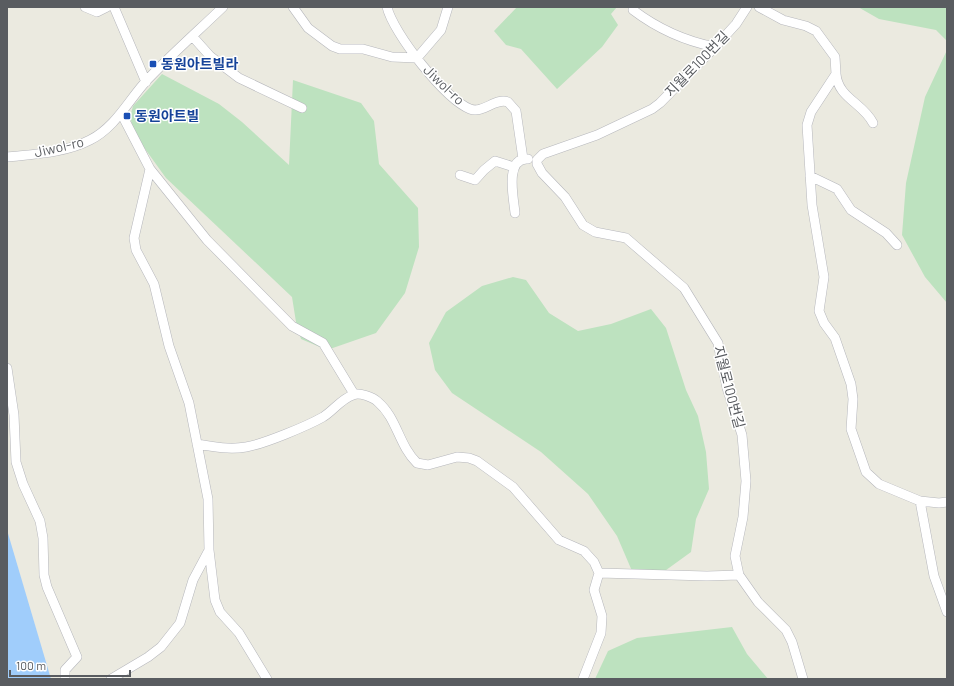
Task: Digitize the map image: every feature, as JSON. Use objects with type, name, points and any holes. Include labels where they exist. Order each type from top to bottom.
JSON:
[{"type":"street","points":[[85,7],[97,12],[107,7]]},
{"type":"street","points":[[114,7],[146,82]]},
{"type":"street","name":"Jiwol-ro","points":[[7,157],[57,150],[81,144],[100,134],[121,113],[146,82],[223,7]]},
{"type":"street","name":"Jiwol-ro","points":[[293,7],[308,28],[332,46],[340,49],[363,49],[392,57],[417,58]]},
{"type":"street","name":"Jiwol-ro","points":[[387,7],[396,30],[417,58],[442,86],[470,109],[477,110],[500,102],[508,102],[516,111],[523,159]]},
{"type":"street","name":"Jiwol-ro","points":[[417,58],[441,30],[448,7]]},
{"type":"street","name":"지월로100번길","points":[[747,7],[736,24],[715,47],[666,97],[652,109],[597,135],[543,154],[537,160],[537,164],[542,173],[566,197],[583,225],[595,232],[621,236],[631,242],[640,252],[684,288],[716,338],[720,350],[728,392],[742,435],[746,468],[743,517],[735,556],[739,575],[758,602],[786,630],[796,651],[803,679]]},
{"type":"street","points":[[759,7],[783,20],[806,26],[816,31],[835,57],[837,82],[843,94],[861,107],[873,122]]},
{"type":"street","points":[[633,10],[643,18],[682,38],[715,47]]},
{"type":"street","points":[[193,37],[210,56],[239,78],[302,108]]},
{"type":"street","points":[[836,74],[812,112],[807,126],[812,205],[824,277],[819,310],[824,323],[835,338],[851,384],[853,398],[850,422],[852,437],[866,472],[873,480],[887,488],[920,501],[939,503],[947,502]]},
{"type":"street","points":[[121,113],[150,169],[207,240],[292,326],[323,343],[354,394],[377,401],[385,409],[403,444],[417,463],[428,465],[450,458],[469,458],[506,481],[555,536],[564,543],[584,551],[594,562],[599,573],[594,590],[602,616],[601,633],[583,679]]},
{"type":"street","points":[[516,213],[512,174],[514,166],[523,159],[537,160]]},
{"type":"street","points":[[460,175],[475,180],[495,161],[514,166]]},
{"type":"street","points":[[150,169],[134,238],[134,244],[139,257],[154,284],[169,346],[186,391],[208,499],[209,550],[215,600],[220,612],[239,633],[268,679]]},
{"type":"street","points":[[810,176],[837,190],[851,210],[886,233],[896,245]]},
{"type":"street","points":[[7,368],[14,415],[16,462],[23,484],[40,521],[43,538],[44,575],[47,587],[77,657],[65,670],[65,679]]},
{"type":"street","points":[[198,444],[226,448],[253,445],[325,416],[354,394]]},
{"type":"street","points":[[920,501],[934,576],[947,612]]},
{"type":"street","points":[[111,679],[148,657],[161,647],[180,623],[193,580],[209,550]]},
{"type":"street","points":[[599,573],[707,576],[739,575]]},
{"type":"green space","points":[[517,7],[617,7],[611,14],[618,25],[602,47],[557,89],[521,49],[506,45],[494,31]]},
{"type":"green space","points":[[858,7],[947,7],[947,41],[936,30],[879,19]]},
{"type":"green space","points":[[947,50],[947,303],[925,277],[902,235],[906,183],[925,97]]},
{"type":"green space","points":[[162,74],[219,104],[242,122],[289,165],[293,80],[361,103],[374,121],[379,164],[418,208],[419,247],[405,293],[376,333],[327,350],[301,339],[296,322],[292,297],[166,178],[135,135],[130,117],[133,106]]},
{"type":"green space","points":[[513,277],[526,280],[549,313],[578,331],[611,324],[651,309],[666,328],[686,390],[698,416],[706,452],[709,489],[696,519],[691,552],[662,573],[632,571],[617,536],[588,494],[541,452],[452,393],[435,370],[429,343],[446,312],[482,286]]},
{"type":"green space","points":[[732,627],[747,654],[768,679],[595,679],[608,651],[637,638]]},
{"type":"water","points":[[7,530],[51,679],[7,679]]},
{"type":"place","name":"동원아트빌라","points":[[153,64]]},
{"type":"place","name":"동원아트빌","points":[[127,116]]}]
